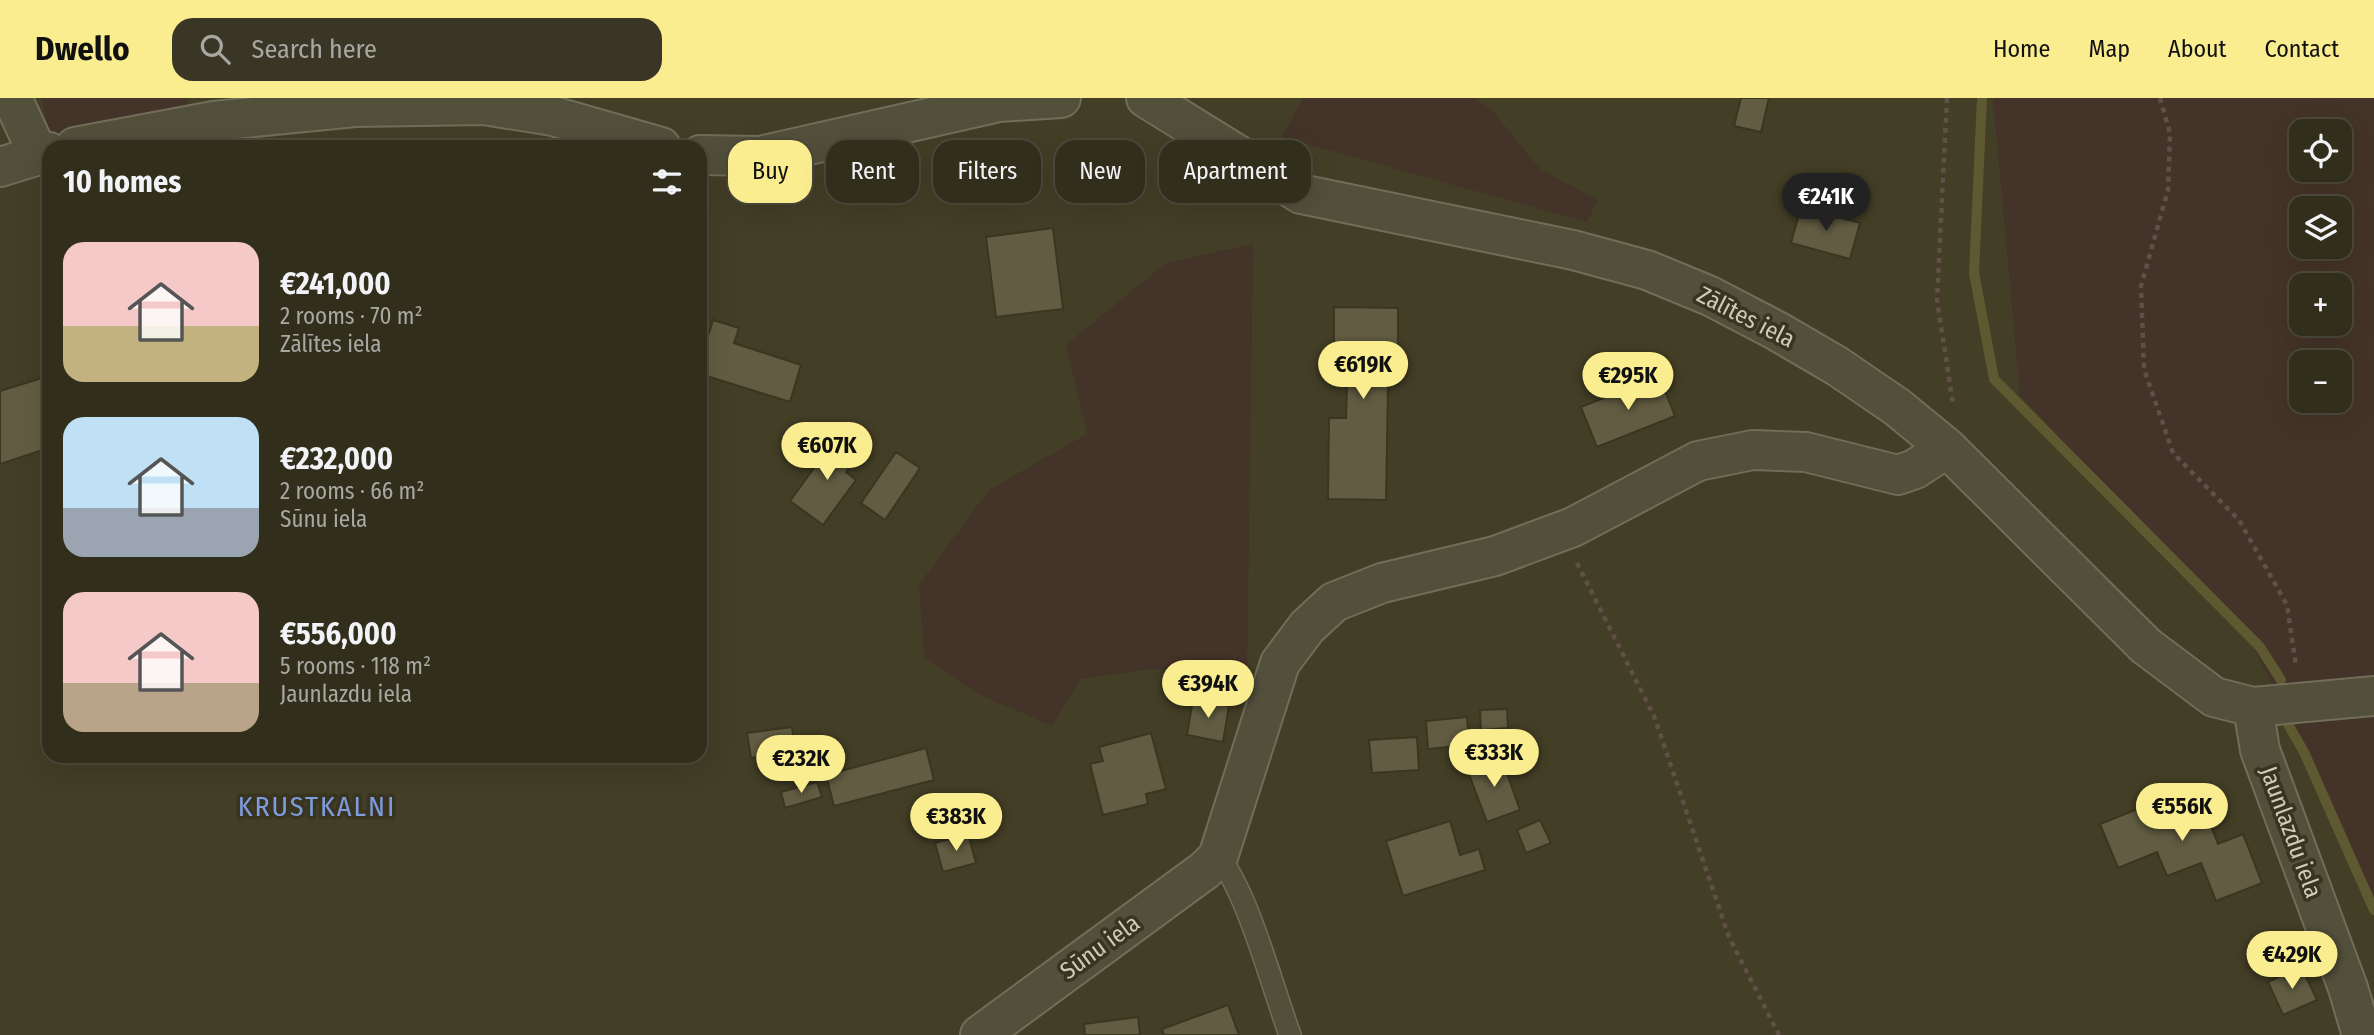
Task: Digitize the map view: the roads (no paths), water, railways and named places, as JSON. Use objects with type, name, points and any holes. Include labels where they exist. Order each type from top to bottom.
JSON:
[{"type":"street","points":[[12,98],[42,151]]},
{"type":"street","points":[[707,155],[760,156],[999,102],[1061,98]]},
{"type":"street","name":"Zālītes iela","points":[[1146,98],[1301,194],[1573,250],[1647,270],[1710,296],[1837,366],[1897,407],[1947,449],[2147,646],[2214,696],[2253,707]]},
{"type":"street","points":[[112,140],[214,121],[355,107],[484,105],[552,116],[637,140]]},
{"type":"street","points":[[0,167],[42,153]]},
{"type":"street","points":[[1218,857],[1232,821],[1280,663],[1307,627],[1334,602],[1382,583],[1495,556],[1561,531],[1698,461],[1753,450],[1806,453],[1898,475],[1915,469],[1947,449]]},
{"type":"street","points":[[2253,707],[2374,696]]},
{"type":"street","name":"Jaunlazdu iela","points":[[2253,707],[2260,750],[2348,988],[2362,1035]]},
{"type":"street","name":"Sūnu iela","points":[[980,1035],[1205,870],[1218,857]]},
{"type":"lane","points":[[1218,857],[1228,869],[1240,897],[1290,1035]]},
{"type":"waterway","points":[[1982,98],[1974,273],[1994,379],[2260,647],[2281,680]]},
{"type":"waterway","points":[[2289,726],[2304,752],[2374,910]]},
{"type":"district","name":"KRUSTKALNI","points":[[317,806]]}]
